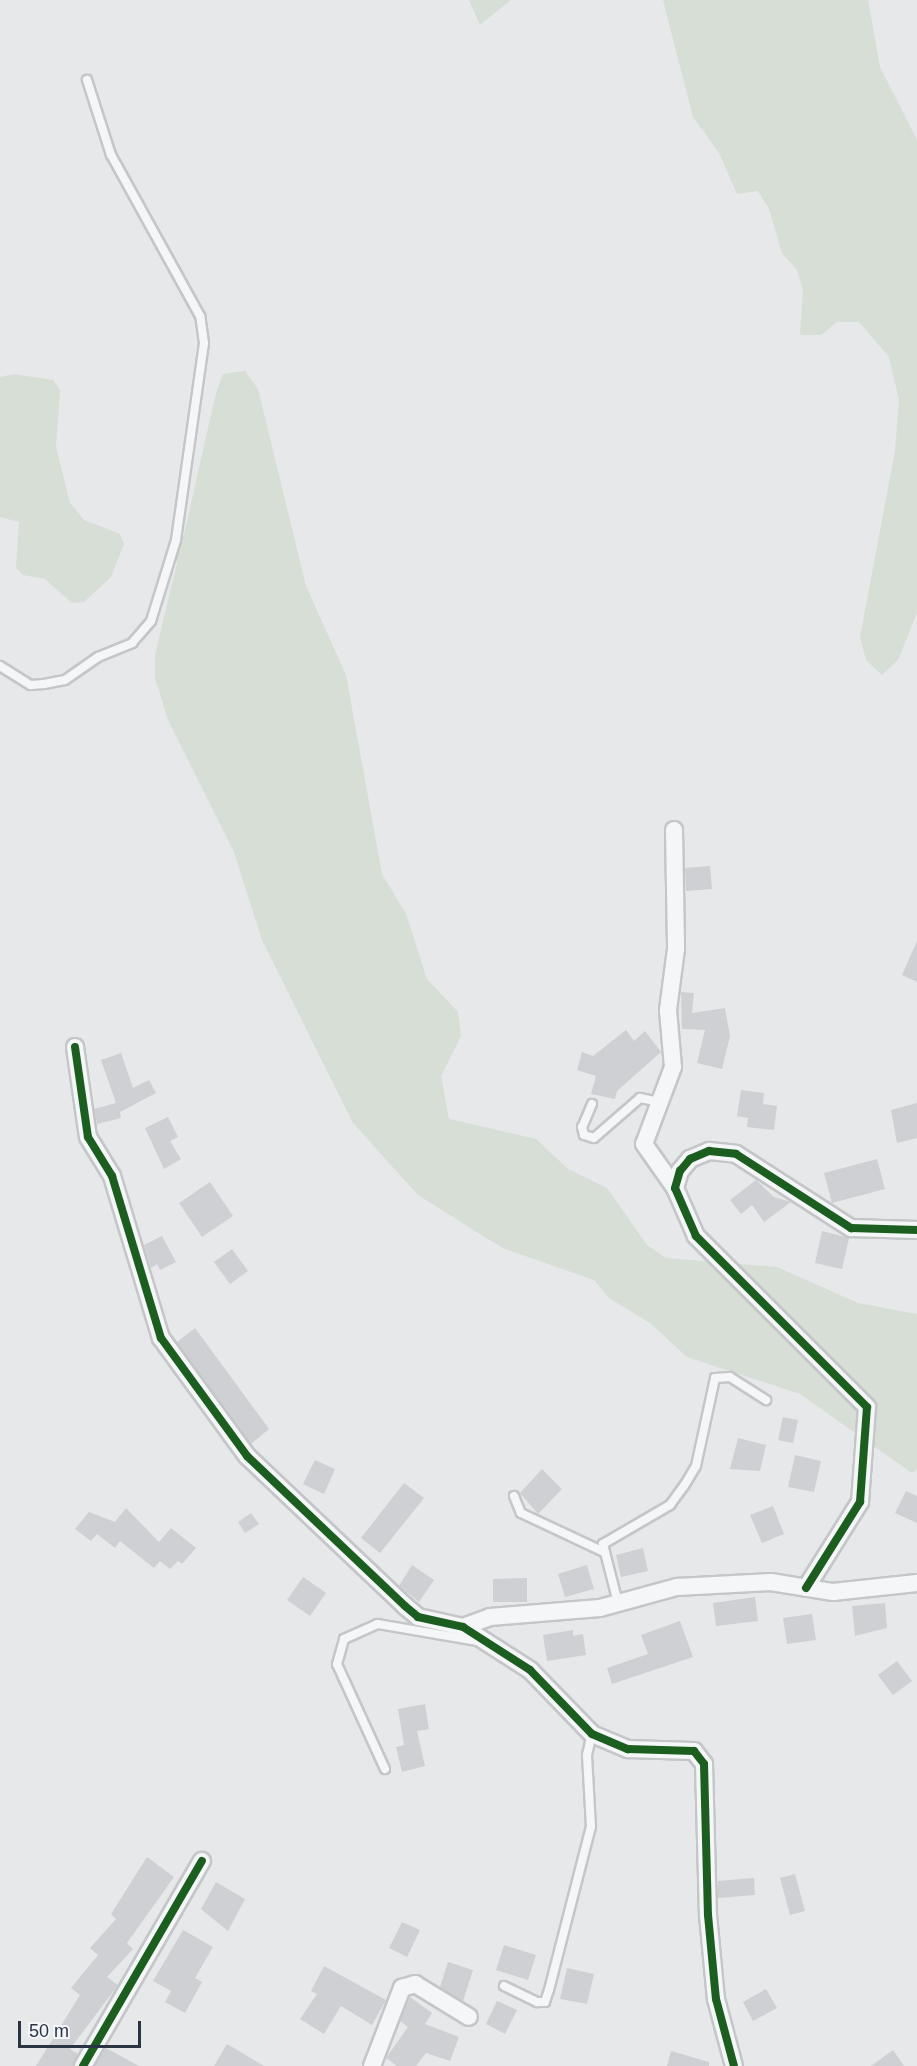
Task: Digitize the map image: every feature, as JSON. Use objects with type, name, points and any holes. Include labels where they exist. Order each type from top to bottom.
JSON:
[{"type":"street","points":[[674,830],[676,949],[668,1010],[673,1056],[662,1105],[644,1144],[675,1188],[696,1236],[867,1407],[860,1502],[807,1588]]},
{"type":"street","points":[[75,1047],[88,1137],[112,1176],[161,1338],[180,1368],[247,1456],[418,1617],[464,1627],[487,1641],[530,1670],[592,1734],[628,1749],[693,1750],[704,1764],[711,1947],[716,1999],[734,2066]]},
{"type":"street","points":[[675,1188],[690,1159],[709,1151],[736,1154],[851,1228],[917,1230]]},
{"type":"street","points":[[464,1627],[490,1617],[555,1615],[618,1603],[677,1587],[771,1582],[807,1588],[880,1590],[917,1583]]},
{"type":"street","points":[[83,2066],[202,1861]]},
{"type":"street","points":[[372,2066],[402,1988],[415,1984],[469,2017]]},
{"type":"lane","points":[[0,666],[31,685],[44,684],[64,680],[138,639],[151,621],[176,540],[204,343],[200,316],[111,155],[87,80]]},
{"type":"lane","points":[[592,1104],[582,1127],[584,1135],[594,1138],[640,1098],[651,1096],[662,1105]]},
{"type":"lane","points":[[618,1603],[604,1552],[607,1538],[652,1517],[684,1486],[696,1466],[715,1378],[730,1377],[766,1400]]},
{"type":"lane","points":[[514,1496],[521,1513],[604,1552]]},
{"type":"lane","points":[[385,1769],[337,1664],[344,1639],[378,1624],[487,1641]]},
{"type":"lane","points":[[504,1986],[537,2002],[545,2002],[591,1827],[587,1755],[592,1734]]},
{"type":"shaded area","points":[[469,0],[511,0],[480,25]]},
{"type":"shaded area","points":[[663,0],[868,0],[880,67],[917,140],[917,613],[898,660],[882,675],[866,660],[860,637],[895,451],[899,400],[889,357],[859,322],[837,322],[821,335],[800,335],[803,291],[797,270],[782,253],[769,209],[758,191],[737,194],[719,153],[693,117]]},
{"type":"shaded area","points":[[245,371],[258,389],[306,586],[346,675],[382,874],[406,914],[427,979],[458,1012],[461,1036],[441,1076],[449,1119],[536,1139],[568,1169],[607,1188],[647,1245],[666,1258],[777,1267],[858,1303],[917,1314],[917,1470],[912,1473],[800,1394],[687,1357],[650,1323],[609,1298],[594,1280],[505,1249],[483,1236],[418,1195],[353,1123],[262,940],[234,852],[168,720],[155,678],[155,655],[177,563],[176,540],[184,535],[215,397],[223,374]]},
{"type":"shaded area","points":[[14,374],[53,380],[60,390],[56,447],[70,503],[84,520],[120,534],[124,544],[111,577],[84,602],[72,603],[45,579],[23,575],[16,568],[19,522],[0,517],[0,377]]},
{"type":"building","points":[[710,866],[712,889],[686,891],[685,868]]},
{"type":"building","points":[[917,941],[917,982],[902,975]]},
{"type":"building","points":[[681,992],[694,993],[692,1013],[725,1008],[730,1036],[722,1069],[697,1063],[705,1030],[682,1029]]},
{"type":"building","points":[[626,1030],[634,1041],[645,1031],[661,1052],[617,1091],[615,1099],[591,1094],[596,1076],[577,1070],[582,1052],[593,1056]]},
{"type":"building","points":[[121,1053],[133,1088],[149,1080],[156,1093],[120,1112],[121,1118],[97,1124],[94,1109],[116,1103],[101,1060]]},
{"type":"building","points":[[741,1090],[764,1093],[763,1104],[777,1106],[774,1130],[747,1127],[748,1118],[737,1116]]},
{"type":"building","points":[[917,1103],[917,1138],[897,1143],[891,1110]]},
{"type":"building","points":[[168,1117],[178,1137],[170,1141],[181,1159],[164,1169],[145,1128]]},
{"type":"building","points":[[877,1159],[885,1189],[832,1203],[824,1173]]},
{"type":"building","points":[[756,1180],[774,1197],[791,1202],[764,1222],[752,1205],[741,1214],[730,1200]]},
{"type":"building","points":[[210,1182],[233,1216],[202,1237],[179,1203]]},
{"type":"building","points":[[822,1231],[849,1238],[842,1269],[815,1263]]},
{"type":"building","points":[[162,1236],[176,1262],[160,1270],[157,1264],[151,1268],[144,1245]]},
{"type":"building","points":[[232,1249],[248,1271],[230,1284],[214,1262]]},
{"type":"building","points":[[195,1328],[269,1429],[251,1444],[177,1342]]},
{"type":"building","points":[[783,1417],[798,1420],[793,1443],[778,1440]]},
{"type":"building","points":[[738,1438],[766,1445],[760,1471],[730,1469]]},
{"type":"building","points":[[795,1455],[821,1461],[814,1492],[788,1487]]},
{"type":"building","points":[[315,1460],[335,1469],[324,1494],[303,1484]]},
{"type":"building","points":[[542,1469],[562,1489],[538,1514],[520,1493]]},
{"type":"building","points":[[404,1483],[424,1498],[380,1553],[361,1538]]},
{"type":"building","points":[[906,1491],[917,1496],[917,1523],[895,1513]]},
{"type":"building","points":[[773,1506],[784,1534],[762,1543],[750,1515]]},
{"type":"building","points":[[126,1508],[159,1542],[171,1528],[196,1548],[182,1564],[178,1561],[170,1569],[160,1561],[154,1568],[120,1541],[115,1548],[97,1534],[91,1541],[75,1529],[89,1512],[115,1522]]},
{"type":"building","points":[[251,1513],[259,1524],[245,1533],[238,1522]]},
{"type":"building","points":[[643,1548],[648,1571],[621,1577],[616,1555]]},
{"type":"building","points":[[412,1565],[434,1580],[419,1602],[399,1586]]},
{"type":"building","points":[[587,1565],[594,1589],[565,1597],[558,1574]]},
{"type":"building","points":[[303,1577],[326,1593],[310,1616],[287,1600]]},
{"type":"building","points":[[527,1578],[527,1602],[493,1602],[493,1579]]},
{"type":"building","points":[[755,1597],[758,1621],[716,1626],[713,1603]]},
{"type":"building","points":[[885,1603],[887,1628],[855,1636],[852,1606]]},
{"type":"building","points":[[812,1614],[816,1640],[787,1644],[783,1618]]},
{"type":"building","points":[[680,1621],[693,1657],[612,1684],[607,1668],[648,1654],[641,1635]]},
{"type":"building","points":[[573,1630],[573,1636],[583,1634],[586,1655],[547,1661],[543,1635]]},
{"type":"building","points":[[897,1661],[912,1681],[893,1695],[878,1675]]},
{"type":"building","points":[[425,1704],[429,1729],[417,1731],[425,1766],[402,1772],[396,1747],[404,1745],[398,1709]]},
{"type":"building","points":[[147,1857],[174,1877],[127,1943],[133,1949],[107,1977],[118,1985],[70,2049],[78,2054],[73,2066],[36,2066],[80,1995],[71,1988],[98,1955],[90,1948],[116,1919],[111,1914]]},
{"type":"building","points":[[795,1874],[805,1911],[790,1915],[780,1878]]},
{"type":"building","points":[[754,1878],[755,1895],[718,1898],[718,1881]]},
{"type":"building","points":[[216,1882],[245,1899],[228,1931],[201,1909]]},
{"type":"building","points":[[402,1922],[420,1930],[407,1957],[389,1948]]},
{"type":"building","points":[[183,1930],[213,1947],[195,1978],[202,1982],[185,2013],[165,2002],[171,1991],[153,1981]]},
{"type":"building","points":[[504,1945],[536,1955],[528,1980],[496,1970]]},
{"type":"building","points":[[448,1962],[473,1970],[463,2001],[440,1987]]},
{"type":"building","points":[[324,1966],[386,2000],[372,2025],[341,2006],[324,2034],[300,2019],[317,1994],[311,1991]]},
{"type":"building","points":[[567,1968],[594,1974],[587,2004],[560,1999]]},
{"type":"building","points":[[766,1989],[777,2008],[753,2021],[743,2002]]},
{"type":"building","points":[[410,1997],[432,2013],[425,2024],[459,2037],[450,2061],[426,2053],[416,2066],[397,2066],[386,2058],[408,2027],[400,2021]]},
{"type":"building","points":[[497,2001],[517,2010],[505,2034],[486,2024]]},
{"type":"building","points":[[227,2044],[264,2066],[214,2066]]},
{"type":"building","points":[[106,2048],[139,2066],[95,2066]]},
{"type":"building","points":[[893,2050],[904,2066],[871,2066]]},
{"type":"building","points":[[671,2051],[709,2062],[709,2066],[667,2066]]},
{"type":"cycle path","points":[[75,1047],[88,1137],[112,1176],[161,1338],[247,1456],[418,1617],[463,1627],[530,1670],[592,1734],[628,1749],[694,1751],[704,1764],[708,1915],[716,1999],[734,2066]]},
{"type":"cycle path","points":[[806,1588],[860,1502],[867,1407],[696,1236],[675,1188],[680,1171],[690,1159],[709,1151],[736,1154],[851,1228],[917,1230]]},
{"type":"cycle path","points":[[83,2066],[202,1861]]}]
